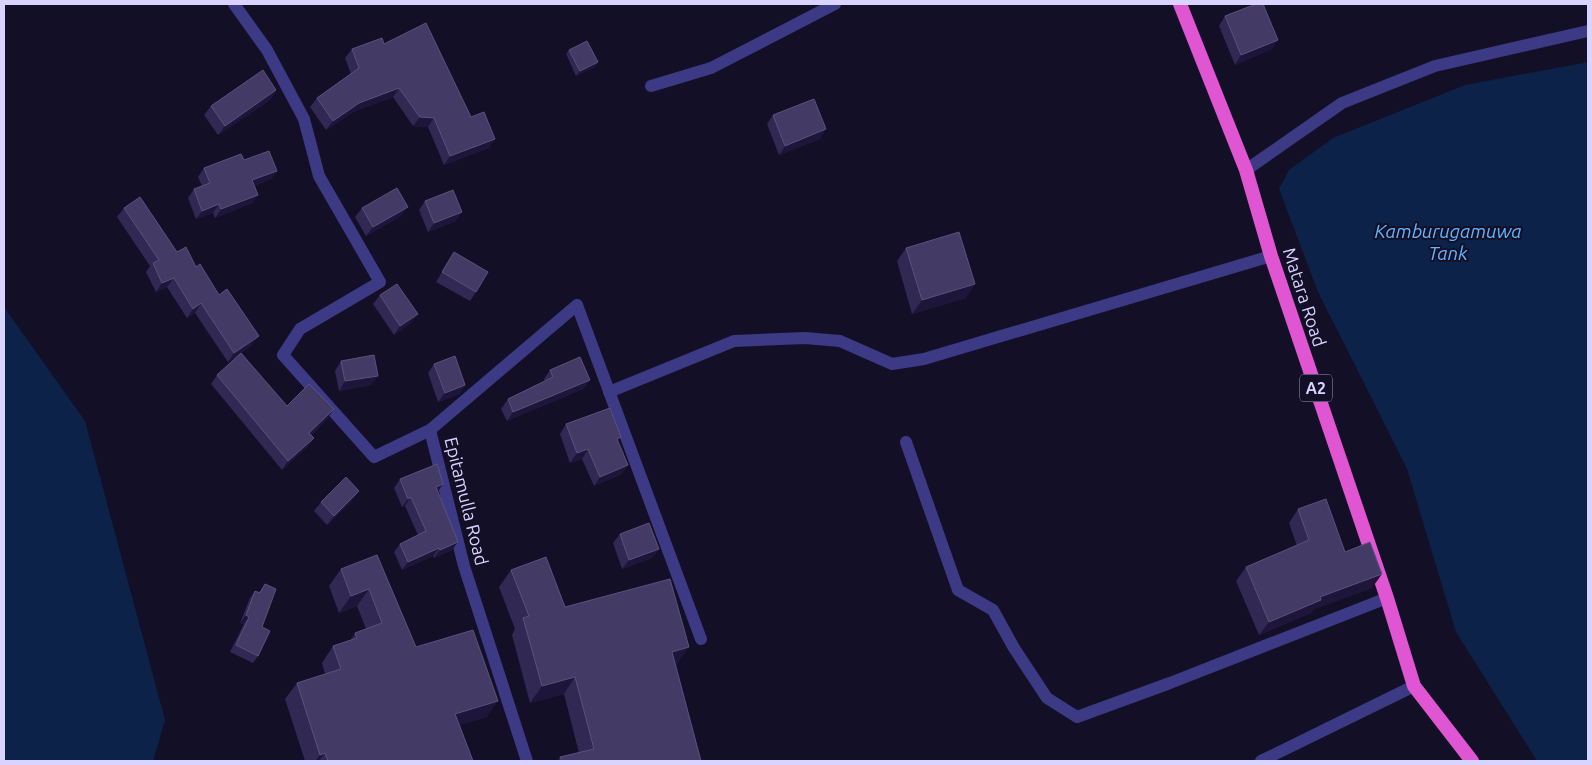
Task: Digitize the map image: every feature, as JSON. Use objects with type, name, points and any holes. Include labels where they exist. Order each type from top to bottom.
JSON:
[{"type":"highway","name":"Matara Road","points":[[1180,4],[1246,170],[1271,256],[1387,598],[1414,686],[1472,761]]},
{"type":"street","name":"Epitamulla Road","points":[[234,4],[267,50],[304,119],[319,176],[380,282],[300,329],[283,355],[374,457],[430,430],[464,566],[527,761]]},
{"type":"street","points":[[651,86],[711,68],[835,4]]},
{"type":"street","points":[[1246,170],[1342,103],[1435,66],[1588,30]]},
{"type":"street","points":[[609,392],[734,341],[805,338],[840,340],[892,364],[924,359],[1271,256]]},
{"type":"street","points":[[430,430],[577,305],[700,639]]},
{"type":"street","points":[[906,442],[958,590],[993,610],[1014,648],[1047,698],[1076,717],[1170,683],[1387,598]]},
{"type":"street","points":[[1261,761],[1414,686]]},
{"type":"water","name":"Kamburugamuwa Tank","points":[[1588,62],[1588,761],[1537,761],[1456,632],[1407,469],[1318,292],[1279,189],[1289,170],[1333,138],[1465,85]]},
{"type":"water","points":[[4,307],[85,421],[165,720],[153,761],[4,761]]},
{"type":"building","points":[[1256,4],[1263,4],[1278,40],[1241,55],[1225,16]]},
{"type":"building","points":[[426,23],[471,117],[484,112],[495,139],[450,156],[434,118],[420,117],[399,88],[359,103],[333,121],[317,98],[359,68],[352,49],[382,38],[384,44]]},
{"type":"building","points":[[587,41],[598,62],[580,71],[569,50]]},
{"type":"building","points":[[263,70],[276,90],[225,126],[211,106]]},
{"type":"building","points":[[814,99],[826,129],[785,146],[773,115]]},
{"type":"building","points":[[269,151],[277,171],[252,180],[258,195],[221,209],[219,204],[202,211],[194,189],[210,183],[204,168],[241,154],[244,160]]},
{"type":"building","points":[[397,188],[408,207],[373,227],[362,208]]},
{"type":"building","points":[[453,190],[462,212],[434,223],[425,201]]},
{"type":"building","points":[[140,197],[177,252],[186,247],[196,267],[200,264],[219,295],[227,289],[259,336],[234,353],[201,303],[193,309],[174,278],[162,283],[153,263],[159,260],[124,208]]},
{"type":"building","points":[[959,232],[975,284],[922,300],[906,248]]},
{"type":"building","points":[[454,252],[488,272],[476,292],[442,272]]},
{"type":"building","points":[[397,284],[418,314],[400,326],[380,295]]},
{"type":"building","points":[[241,353],[287,406],[309,384],[334,409],[309,433],[314,438],[288,461],[217,375]]},
{"type":"building","points":[[374,355],[378,376],[345,381],[341,361]]},
{"type":"building","points":[[455,356],[465,385],[445,393],[434,364]]},
{"type":"building","points":[[580,357],[590,380],[513,412],[508,399],[553,377],[550,370]]},
{"type":"building","points":[[610,408],[621,437],[617,439],[628,465],[600,477],[588,449],[577,453],[566,424]]},
{"type":"building","points":[[437,464],[443,484],[436,487],[458,542],[408,562],[400,544],[426,531],[411,497],[408,499],[400,479]]},
{"type":"building","points":[[346,477],[359,491],[334,516],[321,502]]},
{"type":"building","points":[[1326,499],[1345,552],[1370,542],[1382,574],[1320,597],[1321,600],[1269,622],[1246,567],[1309,540],[1298,509]]},
{"type":"building","points":[[649,523],[659,549],[629,560],[620,534]]},
{"type":"building","points":[[377,555],[416,647],[473,630],[498,701],[455,714],[473,761],[328,761],[325,753],[320,755],[297,683],[341,669],[333,646],[357,638],[355,633],[382,623],[369,589],[351,596],[341,569]]},
{"type":"building","points":[[546,557],[565,607],[670,579],[689,647],[672,652],[701,761],[562,761],[560,757],[594,749],[575,677],[542,686],[523,618],[529,616],[511,570]]},
{"type":"building","points":[[265,584],[276,589],[262,627],[270,631],[258,656],[236,645],[249,617],[246,615],[255,591],[260,593]]}]
